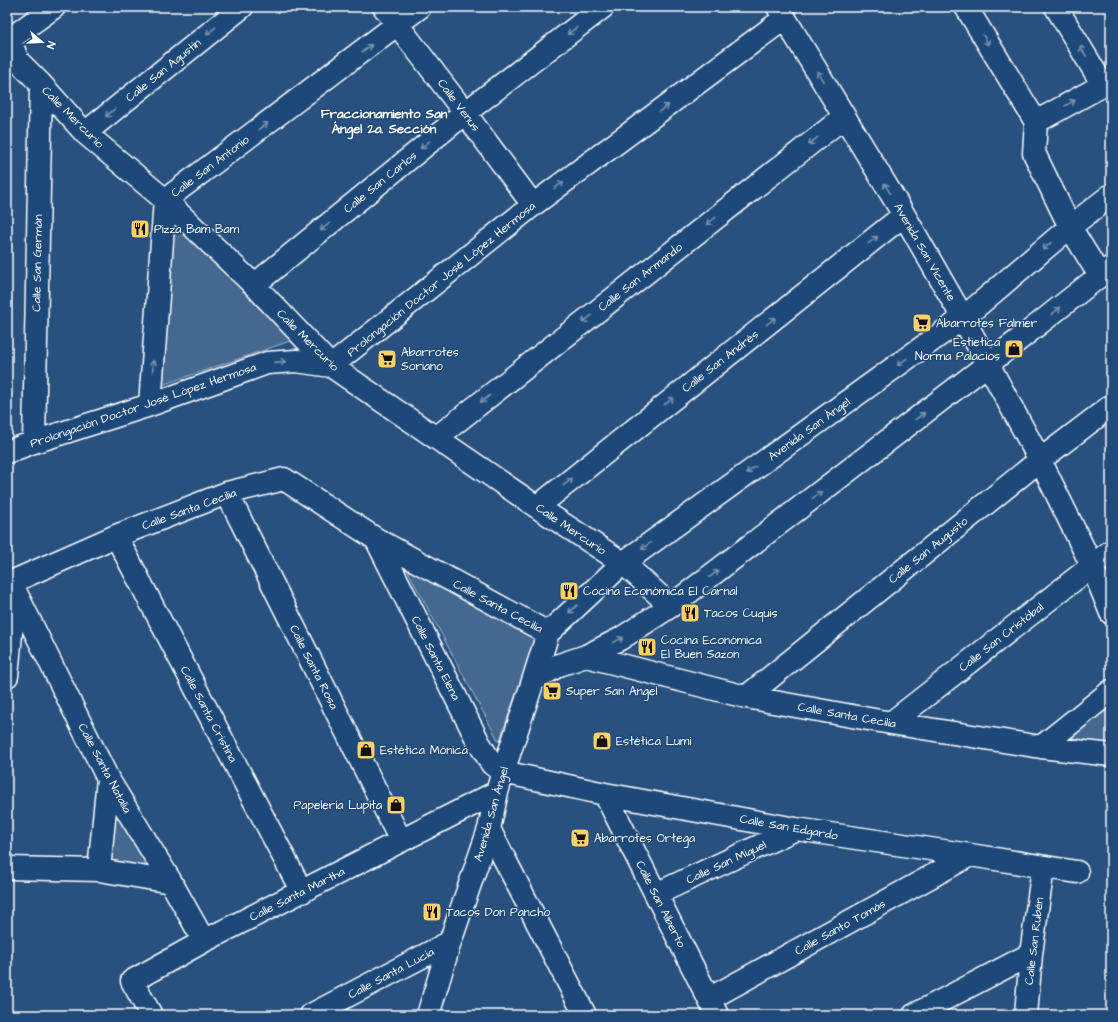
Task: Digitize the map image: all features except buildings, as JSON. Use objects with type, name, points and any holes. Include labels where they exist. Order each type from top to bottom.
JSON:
[{"type":"street","points":[[9,47],[54,7]]},
{"type":"street","name":"Calle San Agustín","points":[[85,133],[242,7]]},
{"type":"street","name":"Calle Venus","points":[[384,7],[533,205]]},
{"type":"street","name":"Calle San Antonio","points":[[150,405],[165,200],[420,7]]},
{"type":"street","name":"Calle San Carlos","points":[[254,285],[465,113],[603,7]]},
{"type":"street","points":[[533,681],[559,665],[586,656],[620,639],[671,606],[1106,272],[1070,227],[1034,153],[1036,122],[966,7]]},
{"type":"street","points":[[1036,122],[1103,85],[1056,7]]},
{"type":"street","name":"Avenida San Vicente","points":[[781,13],[904,215],[963,318],[1040,460],[1092,566],[1111,613]]},
{"type":"street","name":"Prolongación Doctor José López Hermosa","points":[[7,452],[150,405],[267,363],[296,361],[331,366],[533,205],[781,13]]},
{"type":"street","name":"Calle Mercurio","points":[[9,47],[85,133],[165,200],[254,285],[331,366],[537,507],[623,563],[671,606]]},
{"type":"street","name":"Calle San Germán","points":[[34,442],[41,84]]},
{"type":"street","name":"Calle San Armando","points":[[436,438],[844,117]]},
{"type":"street","name":"Avenida San Ángel","points":[[428,1015],[450,942],[489,829],[500,782],[548,633],[623,563],[963,318],[1070,227],[1111,195]]},
{"type":"street","name":"Calle San Andrés","points":[[537,507],[904,215]]},
{"type":"street","name":"Calle San Augusto","points":[[746,697],[1040,460],[1111,406]]},
{"type":"street","name":"Calle Santa Cecilia","points":[[14,589],[16,580],[116,536],[227,493],[284,479],[376,540],[548,633]]},
{"type":"street","name":"Calle Santa Rosa","points":[[227,493],[401,841]]},
{"type":"street","name":"Calle Santa Cristina","points":[[116,536],[302,892]]},
{"type":"street","name":"Calle Santa Elena","points":[[376,540],[478,743],[492,764],[500,782]]},
{"type":"street","name":"Calle San Cristóbal","points":[[891,723],[1111,551]]},
{"type":"street","points":[[7,676],[14,589]]},
{"type":"street","name":"Calle Santa Natalia","points":[[14,589],[108,779],[171,882],[204,941]]},
{"type":"street","name":"Calle Santa Cecilia","points":[[586,656],[746,697],[891,723],[1041,747],[1111,755]]},
{"type":"street","points":[[1041,747],[1111,691]]},
{"type":"street","points":[[99,870],[108,779]]},
{"type":"street","name":"Calle Santa Martha","points":[[150,1015],[132,981],[204,941],[401,841],[500,782]]},
{"type":"street","name":"Calle San Edgardo","points":[[500,782],[604,794],[796,829],[1077,872]]},
{"type":"street","name":"Calle San Alberto","points":[[604,794],[713,1007]]},
{"type":"street","points":[[489,829],[585,1015]]},
{"type":"street","name":"Calle San Miguel","points":[[656,894],[796,829]]},
{"type":"street","name":"Calle Santo Tomás","points":[[713,1007],[970,855]]},
{"type":"street","name":"Calle San Rubén","points":[[1026,1015],[1031,954],[1044,867]]},
{"type":"street","points":[[7,868],[99,870],[171,882]]},
{"type":"street","name":"Calle Santa Lucía","points":[[311,1015],[450,942]]},
{"type":"street","points":[[914,1015],[1031,954]]},
{"type":"shaded area","points":[[168,210],[299,338],[156,387]]},
{"type":"shaded area","points":[[403,562],[537,634],[499,742]]},
{"type":"shaded area","points":[[1111,696],[1111,746],[1056,739]]},
{"type":"shaded area","points":[[110,793],[164,877],[102,867]]},
{"type":"place","name":"Pizza Bam Bam","points":[[140,229]]},
{"type":"place","name":"Abarrotes Falmer","points":[[922,323]]},
{"type":"place","name":"Estietica Norma Palacios","points":[[1014,349]]},
{"type":"place","name":"Abarrotes Soriano","points":[[387,359]]},
{"type":"place","name":"Cocina Económica El Carnal","points":[[569,591]]},
{"type":"place","name":"Tacos Cuquis","points":[[690,613]]},
{"type":"place","name":"Cocina Económica El Buen Sazon","points":[[647,647]]},
{"type":"place","name":"Super San Angel","points":[[552,691]]},
{"type":"place","name":"Estética Lumi","points":[[602,741]]},
{"type":"place","name":"Estética Mónica","points":[[366,750]]},
{"type":"place","name":"Papelería Lupita","points":[[396,805]]},
{"type":"place","name":"Abarrotes Ortega","points":[[580,838]]},
{"type":"place","name":"Tacos Don Pancho","points":[[432,912]]},
{"type":"district","name":"Fraccionamiento San Ángel 2a. Sección","points":[[384,120]]}]
